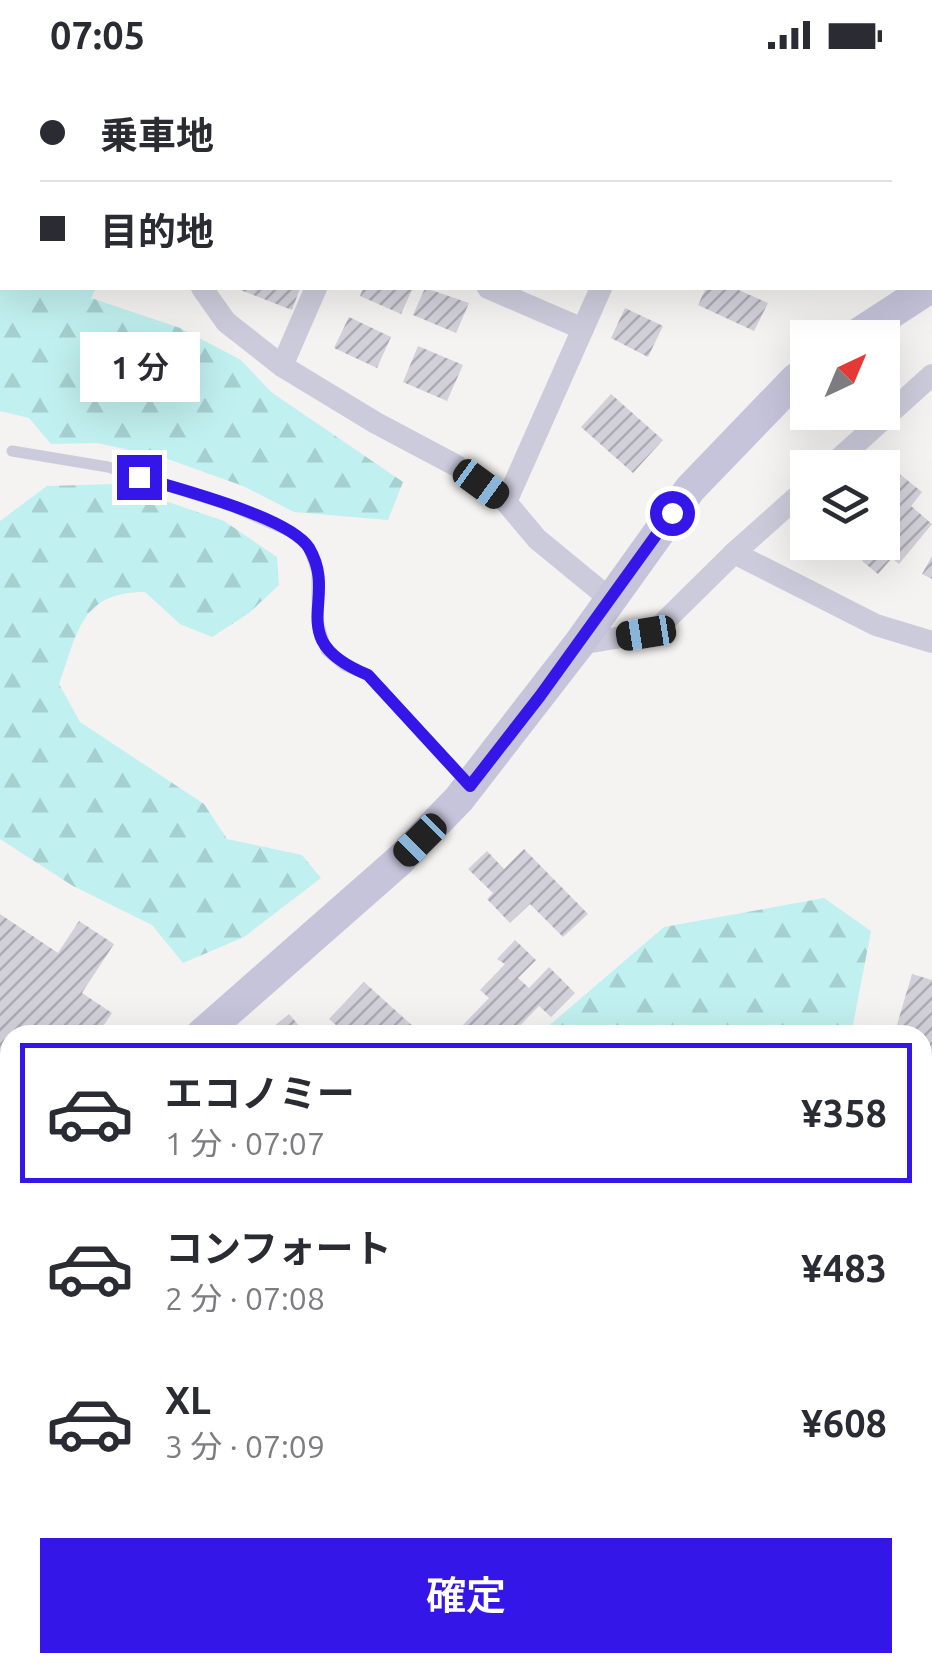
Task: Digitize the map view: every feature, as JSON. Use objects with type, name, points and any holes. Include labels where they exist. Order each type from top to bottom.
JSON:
[{"type":"street","points":[[203,290],[226,322],[282,366],[376,424],[456,466],[506,502],[537,539],[610,598]]},
{"type":"street","points":[[282,366],[315,290]]},
{"type":"street","points":[[493,290],[582,329]]},
{"type":"street","points":[[506,502],[601,290]]},
{"type":"street","points":[[880,320],[925,290]]},
{"type":"street","points":[[849,450],[932,376]]},
{"type":"street","points":[[212,1025],[400,860],[470,786],[690,489],[790,384]]},
{"type":"street","points":[[578,644],[646,633],[662,624],[790,503]]},
{"type":"street","points":[[734,553],[876,625],[932,642]]},
{"type":"lane","points":[[12,451],[108,467],[231,506],[291,532],[308,546],[317,572],[316,617],[326,650],[345,666],[368,675],[470,786]]},
{"type":"green space","points":[[0,290],[95,290],[91,298],[180,328],[241,360],[271,392],[403,482],[388,520],[294,512],[243,486],[162,457],[97,443],[51,444],[29,418],[0,411]]},
{"type":"green space","points":[[115,484],[224,521],[277,557],[279,585],[249,613],[212,637],[180,624],[145,592],[107,599],[94,608],[77,632],[59,684],[80,722],[204,804],[227,839],[302,855],[321,878],[244,937],[183,963],[152,925],[73,886],[0,839],[0,521],[47,486]]},
{"type":"green space","points":[[824,898],[871,931],[853,1025],[550,1025],[664,927]]},
{"type":"building","points":[[240,290],[299,290],[292,310]]},
{"type":"building","points":[[362,290],[412,290],[401,314],[360,296]]},
{"type":"building","points":[[424,290],[469,303],[456,333],[413,315]]},
{"type":"building","points":[[705,290],[739,290],[768,303],[754,331],[698,305]]},
{"type":"building","points":[[625,308],[663,326],[648,357],[611,338]]},
{"type":"building","points":[[349,317],[391,337],[377,368],[334,348]]},
{"type":"building","points":[[418,346],[463,365],[447,401],[403,382]]},
{"type":"building","points":[[611,394],[663,440],[633,473],[581,427]]},
{"type":"building","points":[[900,474],[922,492],[911,506],[932,524],[899,564],[894,560],[900,560]]},
{"type":"building","points":[[932,556],[932,579],[922,574]]},
{"type":"building","points":[[863,560],[890,560],[878,574]]},
{"type":"building","points":[[524,849],[588,914],[563,937],[530,904],[510,923],[487,899],[493,893],[468,869],[487,851],[504,869]]},
{"type":"building","points":[[0,914],[58,953],[79,921],[114,944],[82,993],[112,1013],[104,1025],[0,1025]]},
{"type":"building","points":[[515,940],[536,960],[518,978],[529,988],[549,967],[575,993],[551,1017],[539,1006],[521,1025],[463,1025],[489,998],[480,990],[505,964],[497,959]]},
{"type":"building","points":[[912,974],[932,980],[932,1025],[897,1025]]},
{"type":"building","points":[[364,982],[412,1025],[336,1025],[329,1019]]},
{"type":"building","points":[[289,1014],[298,1025],[276,1025]]},
{"type":"route","points":[[139,477],[231,506],[291,532],[308,546],[317,572],[316,617],[326,650],[345,666],[368,675],[470,786],[672,513]]}]
